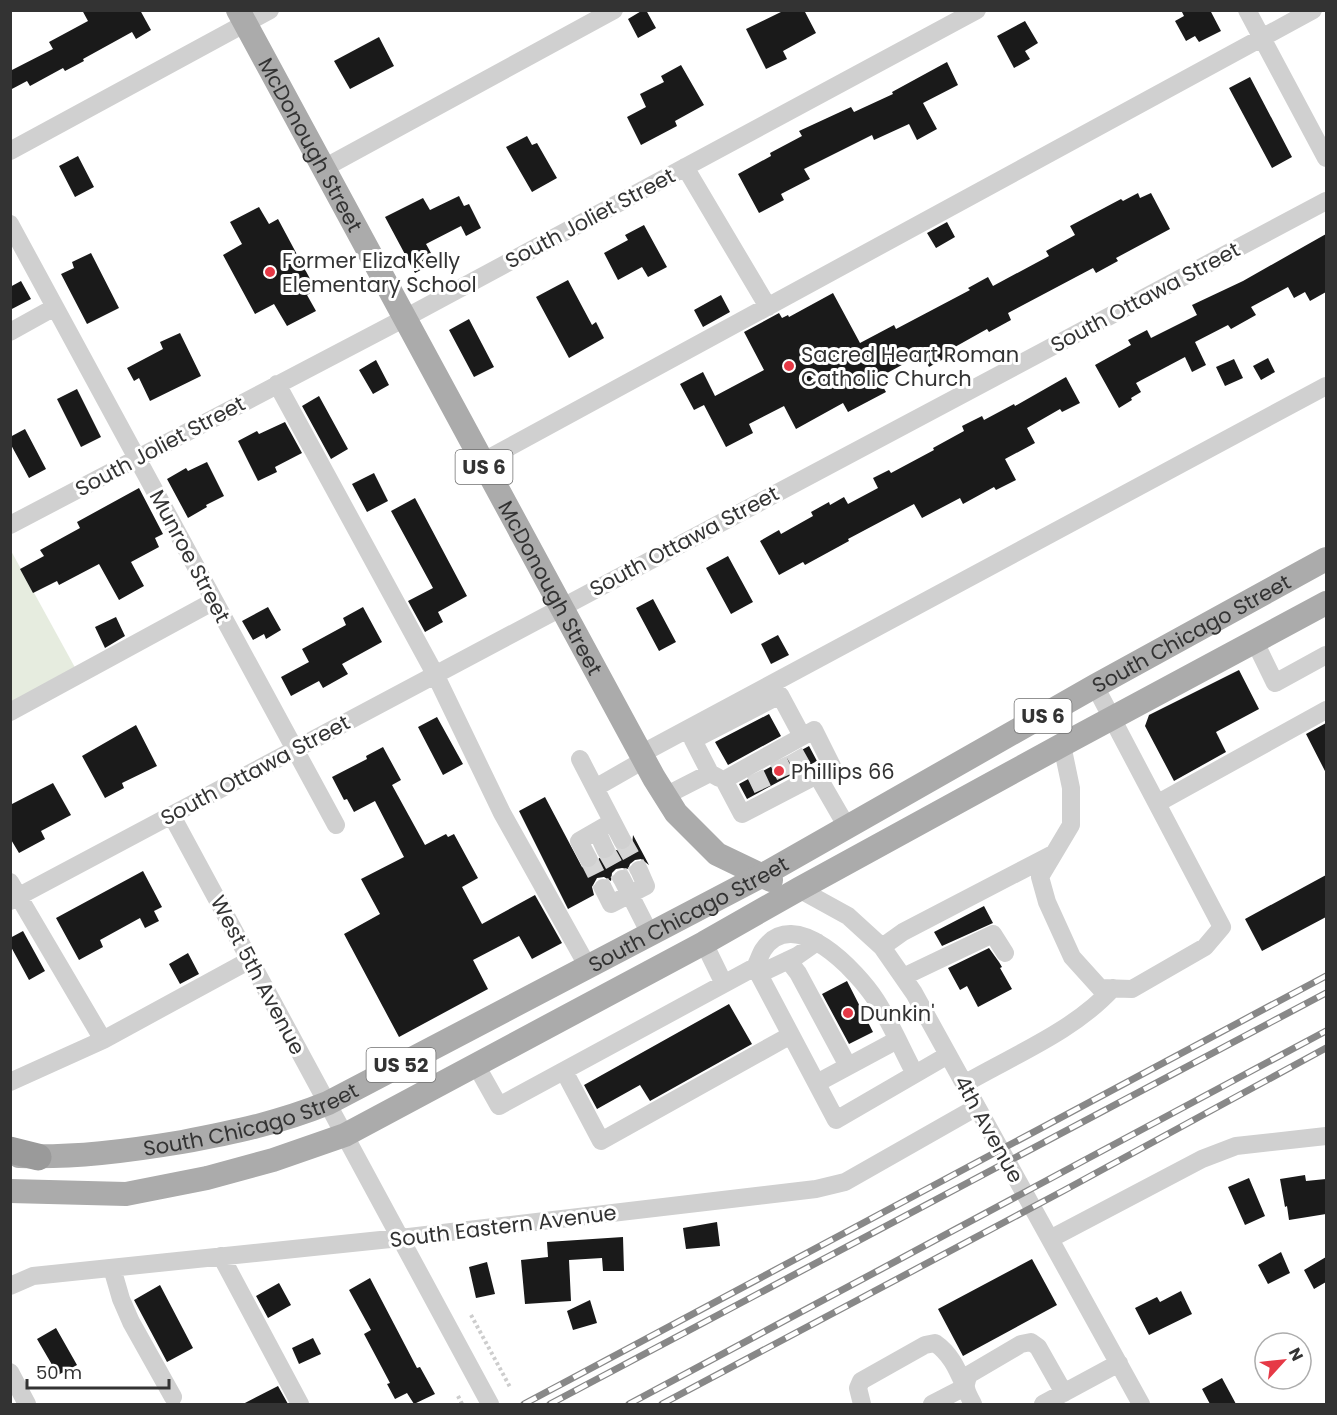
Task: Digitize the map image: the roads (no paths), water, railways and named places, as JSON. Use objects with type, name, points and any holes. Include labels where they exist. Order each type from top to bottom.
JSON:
[{"type":"highway","points":[[10,1150],[38,1157]]},
{"type":"main road","name":"McDonough Street","points":[[241,17],[642,757],[676,813],[717,854],[761,876],[799,889]]},
{"type":"main road","name":"South Chicago Street","points":[[10,1156],[38,1157],[123,1152],[234,1132],[288,1119],[328,1103],[761,876],[1095,686],[1326,559]]},
{"type":"main road","name":"South Chicago Street","points":[[10,1191],[126,1194],[207,1178],[273,1160],[345,1135],[704,943],[1113,717],[1326,603]]},
{"type":"street","points":[[10,151],[241,17],[270,10]]},
{"type":"street","points":[[324,168],[614,10]]},
{"type":"street","name":"South Joliet Street","points":[[10,525],[405,318],[977,10]]},
{"type":"street","points":[[1246,10],[1326,158]]},
{"type":"street","points":[[482,462],[1313,10]]},
{"type":"street","points":[[685,167],[768,307]]},
{"type":"street","name":"South Ottawa Street","points":[[13,893],[172,816],[1326,201]]},
{"type":"street","name":"Munroe Street","points":[[10,224],[336,825]]},
{"type":"street","points":[[10,332],[55,307]]},
{"type":"street","points":[[277,384],[435,674],[502,813],[588,967]]},
{"type":"street","points":[[595,788],[642,757],[1326,386]]},
{"type":"street","points":[[10,712],[214,601]]},
{"type":"street","points":[[1255,642],[1275,683],[1326,655]]},
{"type":"street","points":[[1062,745],[1071,788],[1071,825],[1040,876],[1047,902],[1072,957],[1100,988],[1132,989],[1205,948],[1222,927],[1095,686]]},
{"type":"street","points":[[666,796],[717,777],[753,769],[787,749],[814,730],[832,766],[809,774],[766,795],[742,814],[717,777],[693,740],[780,695],[787,749]]},
{"type":"street","points":[[1158,803],[1326,710]]},
{"type":"street","points":[[579,759],[595,788],[605,826],[605,849]]},
{"type":"street","points":[[809,774],[847,827]]},
{"type":"street","name":"West 5th Avenue","points":[[172,816],[490,1404]]},
{"type":"street","points":[[605,826],[622,840]]},
{"type":"street","points":[[588,858],[579,841],[605,826]]},
{"type":"street","points":[[882,947],[903,932],[1055,853]]},
{"type":"street","points":[[626,886],[646,886],[639,870]]},
{"type":"street","points":[[603,888],[611,904],[626,886]]},
{"type":"street","points":[[626,886],[650,934]]},
{"type":"street","name":"4th Avenue","points":[[799,889],[848,916],[882,947],[914,993],[1141,1404]]},
{"type":"street","points":[[13,893],[102,1040]]},
{"type":"street","points":[[915,1074],[876,1000],[856,973],[829,949],[806,936],[793,934],[777,938],[763,949],[757,971],[836,1120],[948,1055]]},
{"type":"street","points":[[903,977],[993,934],[1005,953]]},
{"type":"street","points":[[476,1065],[499,1106],[724,984],[788,960],[817,942]]},
{"type":"street","points":[[704,943],[724,984]]},
{"type":"street","points":[[10,1082],[102,1040],[250,960]]},
{"type":"street","points":[[788,960],[798,973],[848,1066]]},
{"type":"street","points":[[964,1084],[1063,1029],[1102,1000],[1113,988]]},
{"type":"street","points":[[564,1071],[601,1141],[791,1035]]},
{"type":"street","points":[[817,1083],[897,1040]]},
{"type":"street","name":"South Eastern Avenue","points":[[10,1286],[33,1276],[400,1238],[816,1189],[845,1182],[977,1107]]},
{"type":"street","points":[[1050,1239],[1202,1159],[1236,1146],[1326,1136]]},
{"type":"street","points":[[221,1256],[300,1404]]},
{"type":"street","points":[[112,1268],[131,1322],[173,1397]]},
{"type":"street","points":[[965,1386],[970,1374],[1021,1344],[1031,1342],[1038,1347],[1064,1393]]},
{"type":"street","points":[[862,1404],[858,1388],[861,1381],[925,1345],[935,1343],[945,1350],[953,1361],[973,1404]]},
{"type":"street","points":[[1043,1404],[1119,1363]]},
{"type":"street","points":[[10,1372],[27,1404]]},
{"type":"street","points":[[932,1404],[965,1386]]},
{"type":"tunnel","points":[[794,752],[803,768]]},
{"type":"tunnel","points":[[778,760],[786,778]]},
{"type":"tunnel","points":[[755,773],[763,790]]},
{"type":"tunnel","points":[[622,840],[639,870]]},
{"type":"tunnel","points":[[605,849],[622,879]]},
{"type":"tunnel","points":[[588,858],[603,888]]},
{"type":"railway","points":[[524,1404],[1326,976]]},
{"type":"railway","points":[[550,1404],[1326,993]]},
{"type":"railway","points":[[629,1404],[1326,1031]]},
{"type":"railway","points":[[662,1404],[1326,1048]]},
{"type":"place","name":"Former Eliza Kelly Elementary School","points":[[270,272]]},
{"type":"place","name":"Sacred Heart Roman Catholic Church","points":[[789,366]]},
{"type":"place","name":"Phillips 66","points":[[779,771]]},
{"type":"place","name":"Dunkin'","points":[[848,1013]]}]
